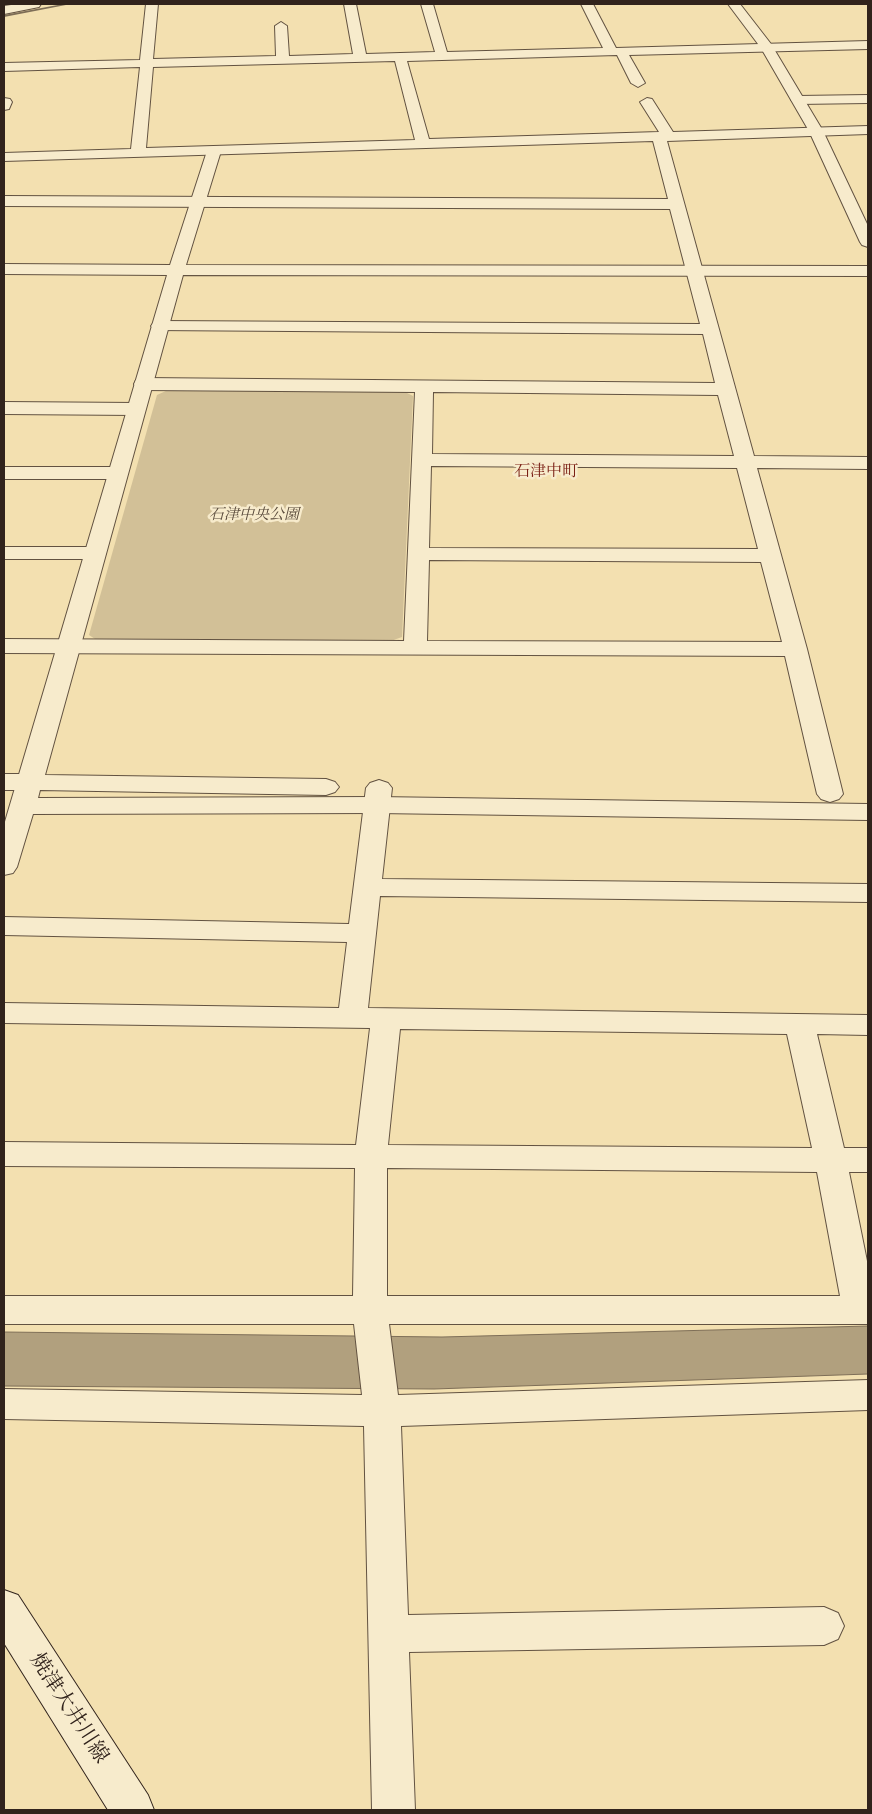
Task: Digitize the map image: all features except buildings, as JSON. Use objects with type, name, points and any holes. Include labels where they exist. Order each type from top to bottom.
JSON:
[{"type":"street","points":[[4,10],[35,4]]},
{"type":"street","points":[[138,153],[152,4]]},
{"type":"street","points":[[350,4],[360,58]]},
{"type":"street","points":[[426,4],[442,56]]},
{"type":"street","points":[[587,4],[638,83]]},
{"type":"street","points":[[734,4],[767,47],[798,100],[816,132],[868,242]]},
{"type":"street","points":[[281,26],[283,60]]},
{"type":"street","points":[[4,67],[868,45]]},
{"type":"street","points":[[400,57],[423,144]]},
{"type":"street","points":[[798,100],[867,100]]},
{"type":"street","points":[[647,102],[664,137],[676,204],[696,272],[771,556],[830,794]]},
{"type":"street","points":[[4,157],[868,130]]},
{"type":"street","points":[[4,867],[27,794],[176,271],[214,150]]},
{"type":"street","points":[[4,201],[676,204]]},
{"type":"street","points":[[4,269],[176,271],[868,271]]},
{"type":"street","points":[[160,326],[711,329]]},
{"type":"street","points":[[143,384],[726,389]]},
{"type":"street","points":[[415,649],[424,387]]},
{"type":"street","points":[[4,408],[136,409]]},
{"type":"street","points":[[422,460],[868,463]]},
{"type":"street","points":[[4,472],[118,473]]},
{"type":"street","points":[[4,553],[95,553]]},
{"type":"street","points":[[418,554],[771,556]]},
{"type":"street","points":[[4,646],[415,649],[795,648]]},
{"type":"street","points":[[4,782],[27,794],[378,796],[868,794]]},
{"type":"street","points":[[378,796],[868,812]]},
{"type":"street","points":[[352,1019],[378,796]]},
{"type":"street","points":[[368,887],[868,893]]},
{"type":"street","points":[[4,926],[362,933]]},
{"type":"street","points":[[4,1013],[868,1025]]},
{"type":"street","points":[[386,1019],[371,1155],[370,1311],[382,1411],[394,1810]]},
{"type":"street","points":[[4,1310],[864,1310],[800,1024]]},
{"type":"street","points":[[4,1154],[371,1155],[868,1160]]},
{"type":"street","points":[[4,1404],[382,1411],[868,1395]]},
{"type":"street","name":"焼津大井川線","points":[[4,1608],[133,1810]]},
{"type":"street","points":[[389,1634],[824,1626]]},
{"type":"green space","name":"石津中央公園","points":[[168,390],[403,391],[413,396],[402,637],[388,642],[98,641],[89,635],[157,395]]},
{"type":"shaded area","points":[[868,1326],[868,1374],[434,1389],[4,1386],[4,1332],[442,1337]]},
{"type":"waterway","points":[[4,16],[69,4]]},
{"type":"district","name":"石津中町","points":[[546,473]]}]
